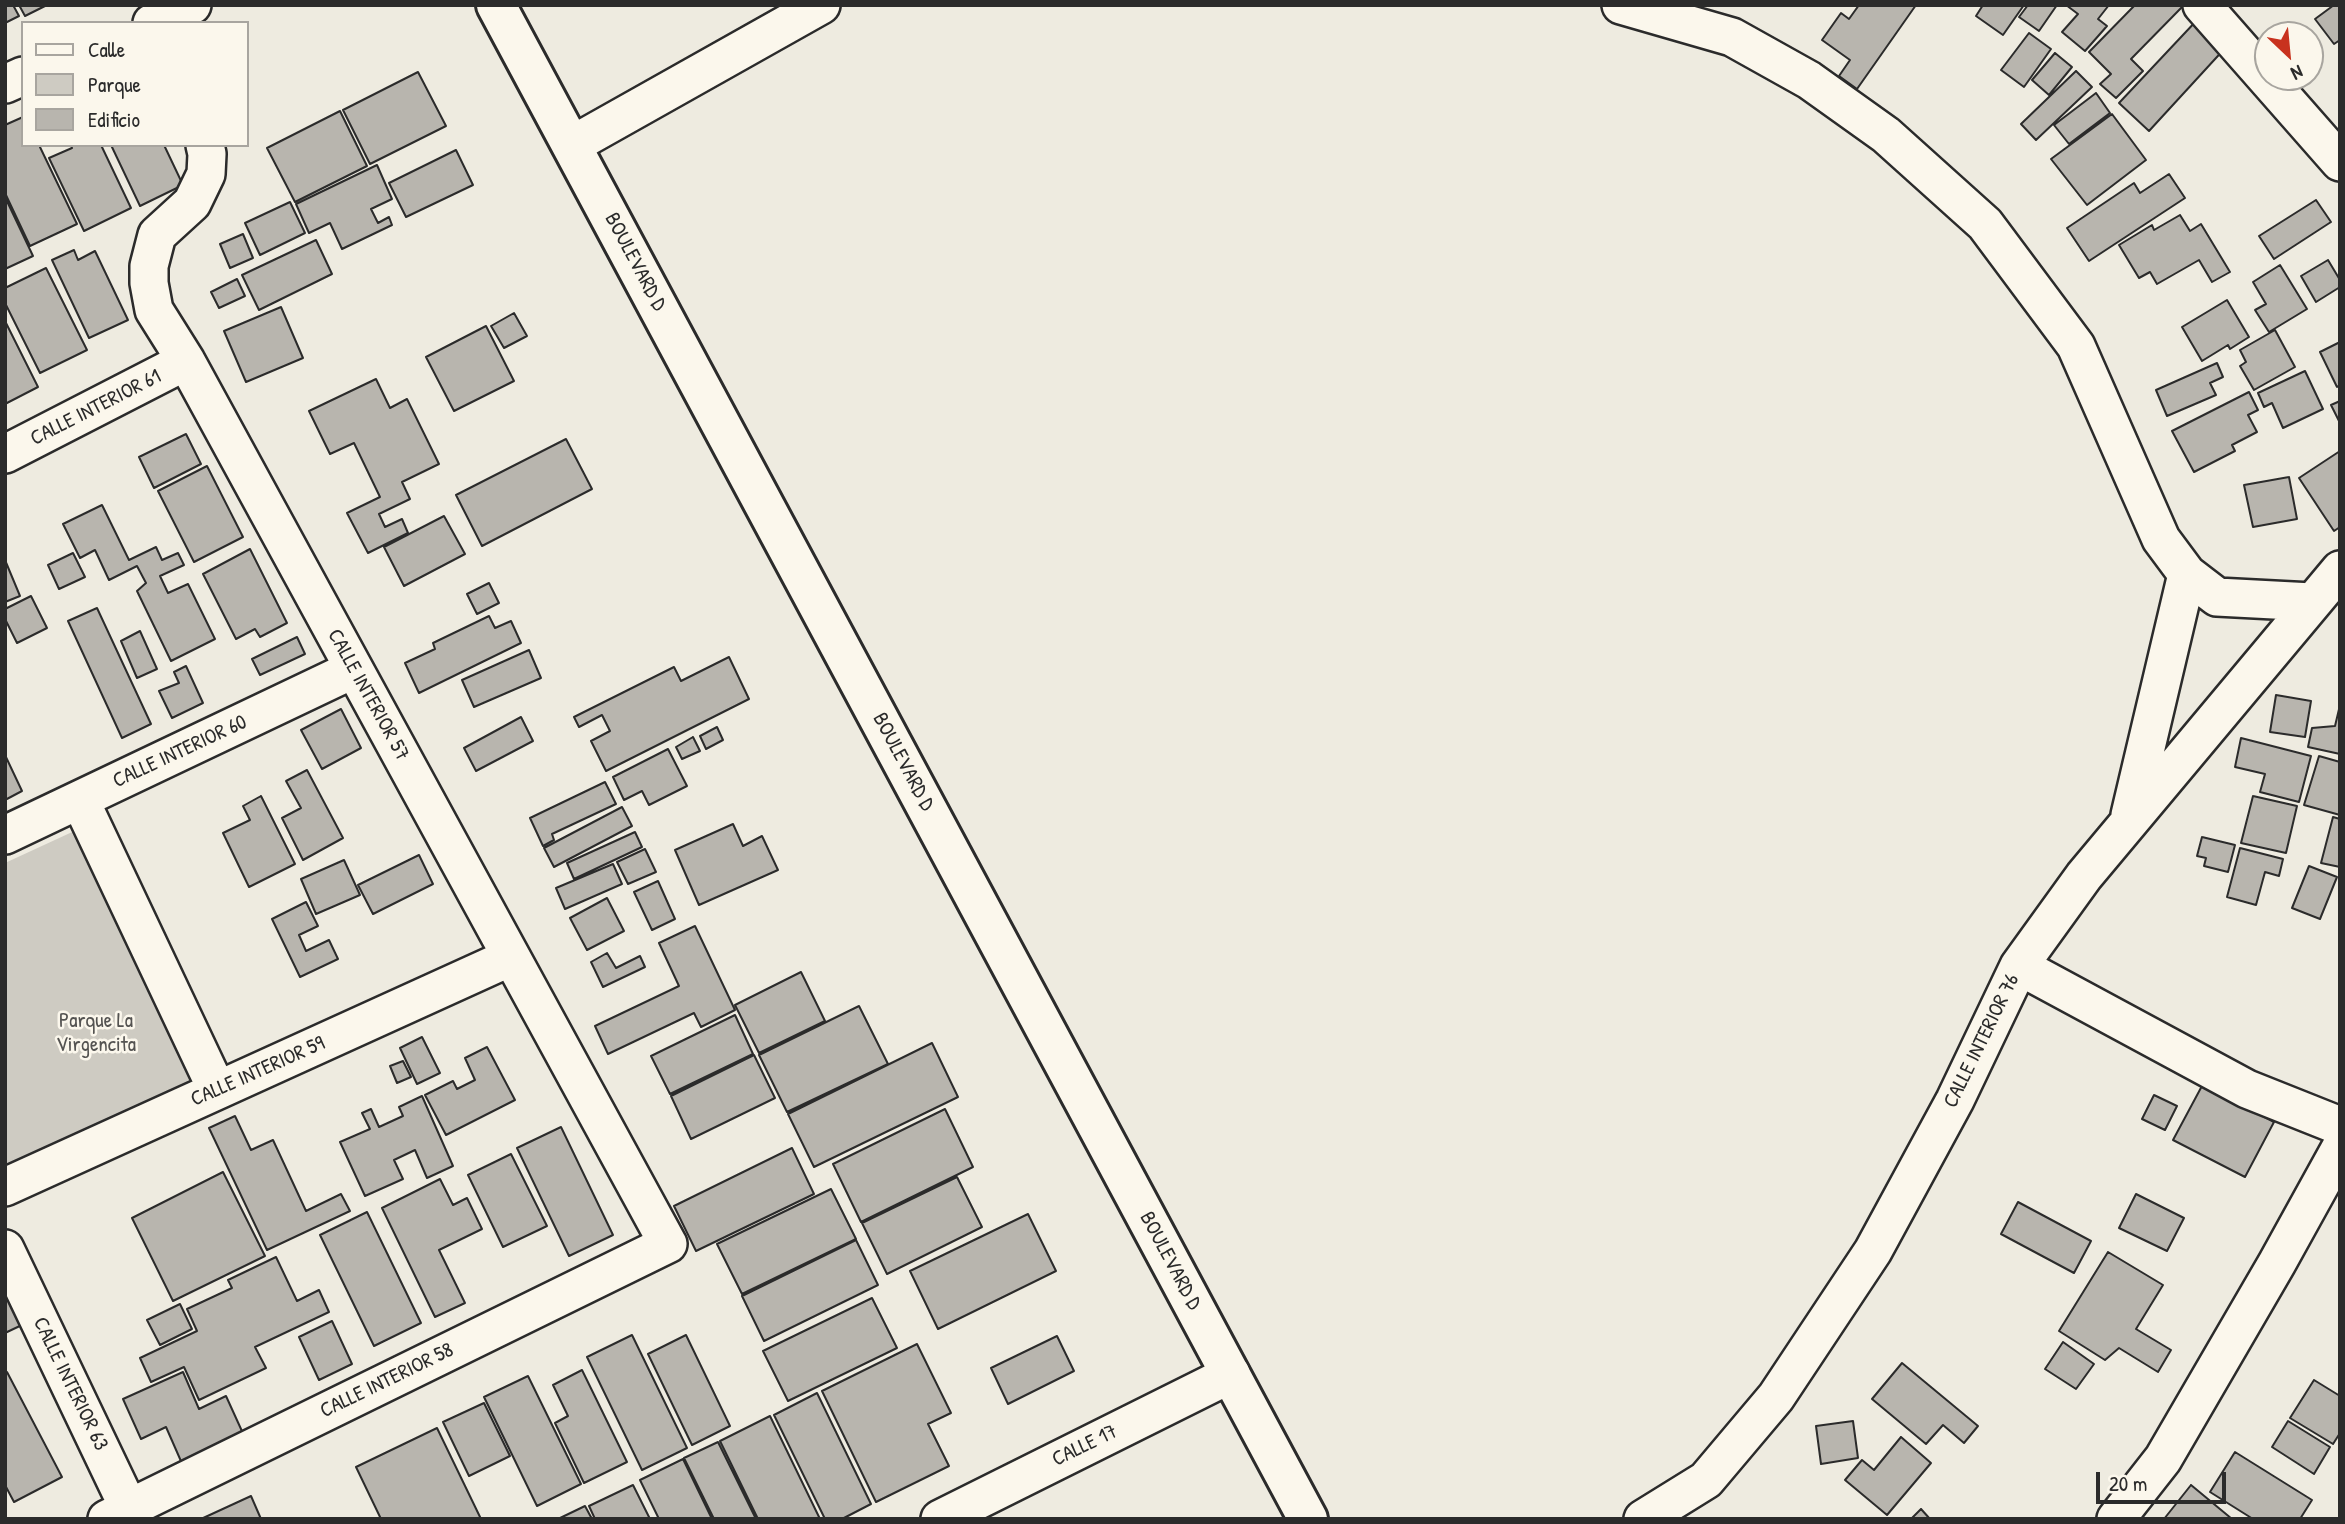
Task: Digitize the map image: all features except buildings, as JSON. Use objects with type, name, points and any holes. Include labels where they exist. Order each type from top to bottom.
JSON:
[{"type":"street","name":"BOULEVARD D","points":[[496,5],[1308,1519]]},
{"type":"street","points":[[572,145],[821,5]]},
{"type":"street","points":[[1621,5],[1735,21],[1809,80],[1886,135],[1985,224],[2076,346],[2161,539],[2187,574],[2217,597],[2312,602]]},
{"type":"street","points":[[2202,5],[2340,162]]},
{"type":"street","points":[[5,84],[21,77]]},
{"type":"street","name":"CALLE INTERIOR 57","points":[[205,147],[206,174],[192,203],[157,235],[149,266],[154,310],[186,361],[668,1244]]},
{"type":"street","name":"CALLE INTERIOR 61","points":[[5,454],[186,361]]},
{"type":"street","name":"CALLE INTERIOR 76","points":[[1643,1519],[1706,1480],[1776,1397],[1873,1251],[1955,1100],[2019,966],[2084,876],[2340,570]]},
{"type":"street","points":[[2128,823],[2187,574]]},
{"type":"street","name":"CALLE INTERIOR 60","points":[[5,835],[354,669]]},
{"type":"street","points":[[80,800],[217,1090]]},
{"type":"street","name":"CALLE INTERIOR 59","points":[[5,1186],[511,957]]},
{"type":"street","points":[[2019,966],[2247,1088],[2340,1126]]},
{"type":"street","points":[[2116,1519],[2163,1459],[2340,1149]]},
{"type":"street","name":"CALLE INTERIOR 58","points":[[123,1515],[668,1244]]},
{"type":"street","name":"CALLE INTERIOR 63","points":[[5,1249],[123,1515]]},
{"type":"street","name":"CALLE 17","points":[[940,1519],[1231,1374]]},
{"type":"green space","name":"Parque La Virgencita","points":[[96,821],[217,1076],[5,1175],[5,863]]}]
